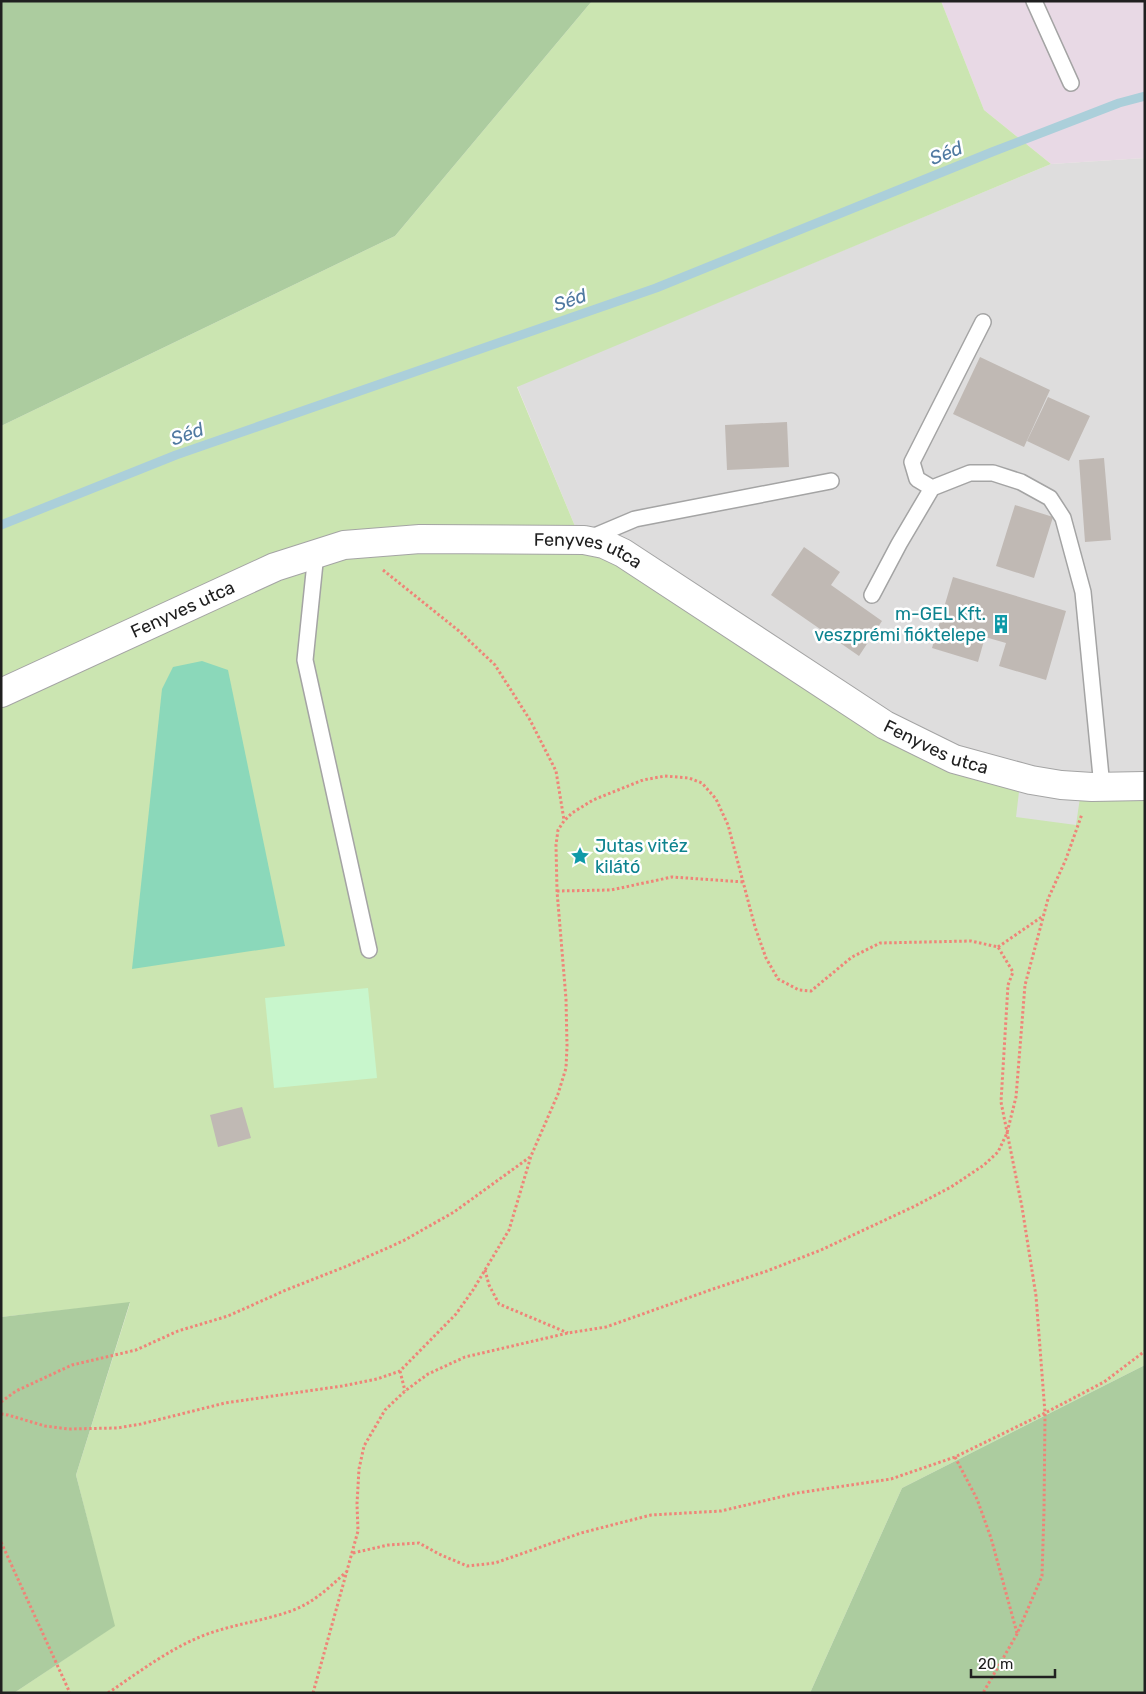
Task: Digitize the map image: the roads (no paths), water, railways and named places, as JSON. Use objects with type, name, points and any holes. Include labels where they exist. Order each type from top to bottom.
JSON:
[{"type":"street","name":"Fenyves utca","points":[[1,693],[275,567],[344,545],[420,539],[584,540],[604,544],[624,553],[885,725],[954,760],[1031,780],[1097,787],[1145,786]]},
{"type":"lane","points":[[1034,1],[1072,83]]},
{"type":"lane","points":[[932,488],[917,479],[912,462],[983,322]]},
{"type":"lane","points":[[872,595],[932,488],[970,473],[993,473],[1021,482],[1050,498],[1063,518],[1083,592],[1097,787]]},
{"type":"lane","points":[[584,540],[635,519],[831,481]]},
{"type":"lane","points":[[316,553],[305,660],[369,950]]},
{"type":"waterway","name":"Séd","points":[[1,525],[176,455],[656,288],[992,152],[1119,103],[1145,96]]},
{"type":"place","name":"m-GEL Kft. veszprémi fióktelepe","points":[[1001,624]]},
{"type":"place","name":"Jutas vitéz kilátó","points":[[580,856]]}]
